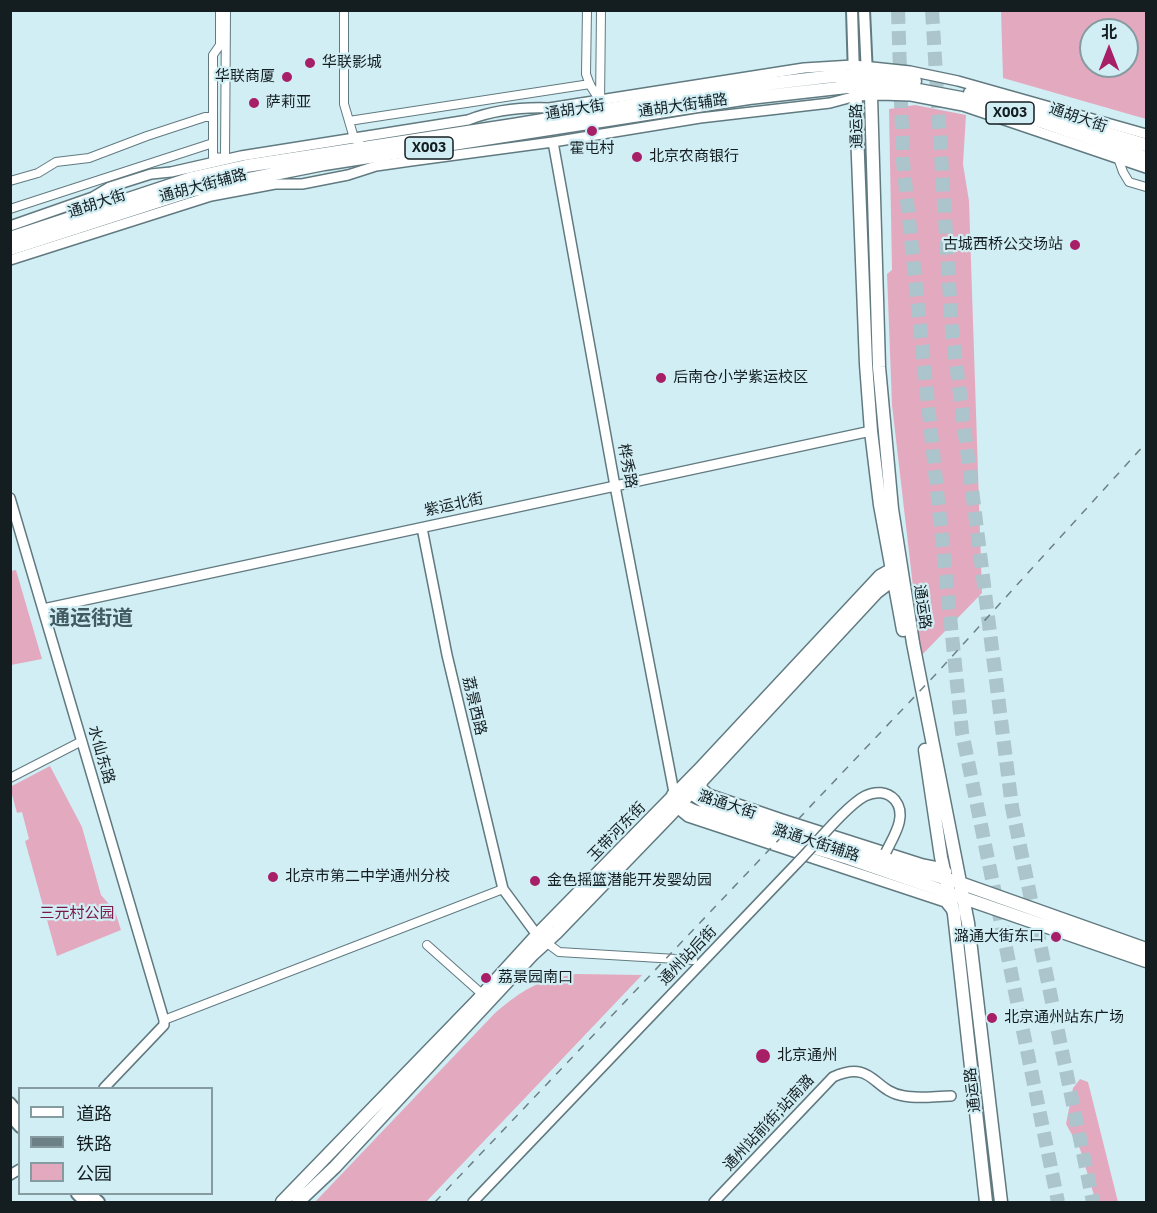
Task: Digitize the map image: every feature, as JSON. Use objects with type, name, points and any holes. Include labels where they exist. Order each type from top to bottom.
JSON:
[{"type":"main road","name":"通运路","points":[[852,10],[862,81],[879,367],[897,571],[945,874],[956,895],[975,971],[1000,1203]]},
{"type":"main road","name":"通运路","points":[[864,10],[862,81],[866,364],[871,431],[880,505],[897,571],[960,883],[954,914],[986,1203]]},
{"type":"main road","name":"通胡大街","points":[[10,238],[205,175],[246,166],[364,148],[600,105],[834,76],[961,98],[1046,123],[1117,153],[1146,158]]},
{"type":"main road","name":"通胡大街","points":[[10,249],[193,190],[242,180],[324,164],[862,81],[961,90],[1146,144]]},
{"type":"main road","name":"玉带河东街","points":[[677,802],[691,793],[897,571]]},
{"type":"main road","name":"玉带河东街","points":[[282,1203],[482,994],[541,939],[564,925],[880,576],[897,571]]},
{"type":"main road","name":"潞通大街","points":[[691,793],[706,803],[945,874],[960,883],[1146,949]]},
{"type":"main road","name":"潞通大街","points":[[677,802],[694,811],[848,858],[1146,961]]},
{"type":"main road","name":"玉带河东街","points":[[298,1203],[485,1004],[541,939]]},
{"type":"street","points":[[205,175],[212,160],[213,55],[220,45],[220,10]]},
{"type":"street","points":[[226,10],[225,159],[246,166]]},
{"type":"street","points":[[344,10],[344,104],[354,138],[364,148]]},
{"type":"street","points":[[587,10],[586,74],[600,105]]},
{"type":"street","points":[[600,105],[601,10]]},
{"type":"street","name":"通胡大街辅路","points":[[10,260],[211,196],[274,184],[302,184],[385,165],[553,142],[700,118],[830,103],[862,81],[910,71],[958,81],[1146,134]]},
{"type":"street","points":[[349,121],[590,84]]},
{"type":"street","name":"通胡大街辅路","points":[[10,226],[93,197],[110,187],[151,174],[171,172],[212,160],[468,120],[507,110],[600,105]]},
{"type":"street","points":[[10,181],[38,173],[56,162],[89,158],[147,136],[205,117],[213,117]]},
{"type":"street","name":"桦秀路","points":[[553,142],[615,486],[677,802]]},
{"type":"street","points":[[10,209],[213,143]]},
{"type":"street","points":[[1117,153],[1146,168]]},
{"type":"street","points":[[1117,153],[1129,182],[1146,187]]},
{"type":"street","name":"紫运北街","points":[[43,609],[871,431]]},
{"type":"street","name":"水仙东路","points":[[10,498],[164,1020]]},
{"type":"street","name":"荔景西路","points":[[422,528],[447,655],[503,890],[541,939]]},
{"type":"street","points":[[10,778],[82,741]]},
{"type":"street","name":"潞通大街辅路","points":[[702,779],[702,788],[709,794],[886,852],[945,874]]},
{"type":"street","name":"通州站后街","points":[[479,1200],[798,862],[858,801],[877,792],[894,799],[901,815],[886,852]]},
{"type":"street","name":"潞通大街辅路","points":[[677,802],[688,817],[945,902],[954,914]]},
{"type":"street","points":[[106,1087],[164,1025],[164,1020],[503,890]]},
{"type":"street","points":[[541,939],[559,952],[693,960]]},
{"type":"street","points":[[427,945],[482,994]]},
{"type":"street","name":"通州站前街;站南潞","points":[[714,1203],[833,1077],[846,1071],[861,1071],[890,1092],[904,1096],[951,1096]]},
{"type":"green space","points":[[1001,11],[1146,11],[1146,119],[1003,78]]},
{"type":"green space","points":[[915,105],[966,115],[963,164],[969,201],[982,593],[921,656],[892,405],[887,274],[892,270],[889,109]]},
{"type":"green space","points":[[16,570],[42,659],[11,665],[11,571]]},
{"type":"green space","name":"三元村公园","points":[[50,766],[82,827],[101,895],[108,903],[110,911],[115,911],[121,930],[57,956],[25,841],[29,839],[22,812],[17,813],[10,787]]},
{"type":"green space","points":[[576,974],[642,975],[426,1202],[315,1202],[495,1013],[532,987],[552,979]]},
{"type":"green space","points":[[1080,1079],[1088,1082],[1118,1202],[1096,1202],[1080,1149],[1066,1124],[1073,1088]]},
{"type":"tunnel","points":[[898,10],[903,162],[962,732],[1058,1202]]},
{"type":"tunnel","points":[[932,10],[952,331],[1012,807],[1093,1202]]},
{"type":"railway","points":[[435,1202],[936,674],[1146,443]]},
{"type":"place","name":"华联影城","points":[[310,63]]},
{"type":"place","name":"华联商厦","points":[[287,77]]},
{"type":"place","name":"萨莉亚","points":[[254,103]]},
{"type":"place","name":"霍屯村","points":[[592,131]]},
{"type":"place","name":"北京农商银行","points":[[637,157]]},
{"type":"place","name":"古城西桥公交场站","points":[[1075,245]]},
{"type":"place","name":"后南仓小学紫运校区","points":[[661,378]]},
{"type":"place","name":"北京市第二中学通州分校","points":[[273,877]]},
{"type":"place","name":"金色摇篮潜能开发婴幼园","points":[[535,881]]},
{"type":"place","name":"潞通大街东口","points":[[1056,937]]},
{"type":"place","name":"荔景园南口","points":[[486,978]]},
{"type":"place","name":"北京通州站东广场","points":[[992,1018]]},
{"type":"place","name":"北京通州","points":[[763,1056]]},
{"type":"district","name":"通运街道","points":[[91,619]]}]
